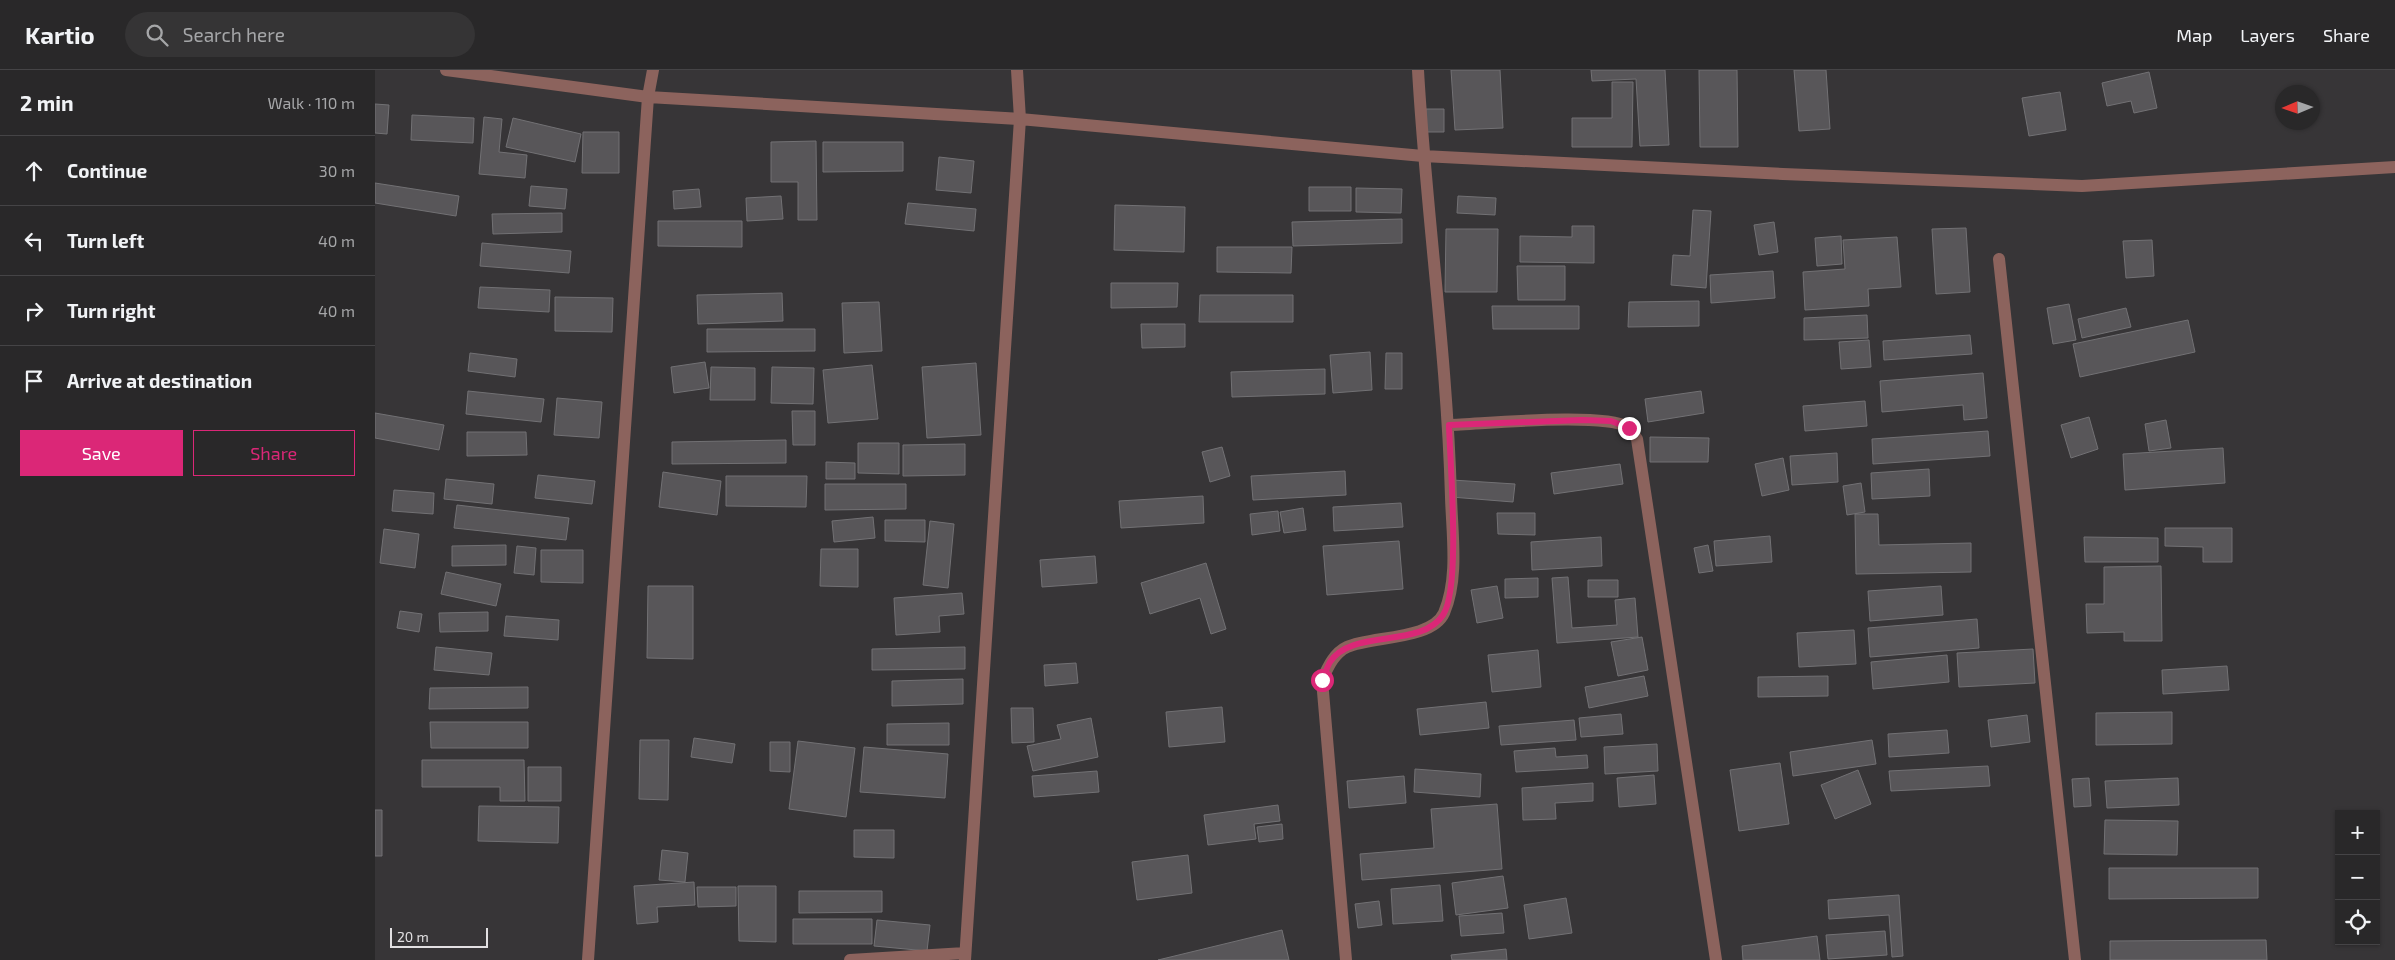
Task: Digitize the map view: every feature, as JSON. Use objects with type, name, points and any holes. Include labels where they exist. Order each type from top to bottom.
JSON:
[{"type":"street","points":[[446,70],[648,97],[1019,120],[1423,156],[1783,174],[2082,186],[2395,166]]},
{"type":"street","points":[[588,960],[648,97],[653,70]]},
{"type":"street","points":[[850,960],[965,957],[1019,120],[1017,70]]},
{"type":"street","points":[[1346,960],[1322,680],[1330,661],[1346,647],[1429,628],[1443,615],[1453,580],[1449,425],[1423,156],[1418,70]]},
{"type":"street","points":[[1999,259],[2075,960]]},
{"type":"street","points":[[1449,425],[1582,420],[1611,421],[1629,428],[1637,439],[1716,960]]},
{"type":"building","points":[[1451,70],[1500,70],[1503,128],[1455,130]]},
{"type":"building","points":[[1591,70],[1665,70],[1669,145],[1640,146],[1636,79],[1592,81]]},
{"type":"building","points":[[1699,70],[1737,70],[1738,147],[1700,147]]},
{"type":"building","points":[[1794,70],[1826,70],[1830,129],[1799,131]]},
{"type":"building","points":[[2149,72],[2157,108],[2134,113],[2131,101],[2107,106],[2102,83]]},
{"type":"building","points":[[1612,82],[1633,82],[1632,147],[1572,147],[1572,118],[1612,118]]},
{"type":"building","points":[[2060,92],[2066,130],[2029,136],[2022,98]]},
{"type":"building","points":[[375,104],[389,105],[387,134],[375,133]]},
{"type":"building","points":[[1426,109],[1444,109],[1444,132],[1425,132]]},
{"type":"building","points":[[412,115],[474,118],[473,143],[411,140]]},
{"type":"building","points":[[484,117],[502,119],[499,152],[527,155],[525,178],[479,174]]},
{"type":"building","points":[[513,118],[581,134],[575,162],[506,147]]},
{"type":"building","points":[[583,132],[619,132],[619,173],[582,173]]},
{"type":"building","points":[[816,141],[817,220],[798,220],[798,182],[771,182],[771,142]]},
{"type":"building","points":[[823,142],[903,142],[903,171],[823,172]]},
{"type":"building","points":[[939,157],[974,161],[971,193],[936,190]]},
{"type":"building","points":[[375,183],[459,196],[456,216],[375,203]]},
{"type":"building","points":[[531,186],[567,189],[565,209],[529,206]]},
{"type":"building","points":[[1309,187],[1351,187],[1351,211],[1309,211]]},
{"type":"building","points":[[1356,188],[1402,189],[1401,213],[1356,212]]},
{"type":"building","points":[[699,189],[701,207],[674,209],[673,191]]},
{"type":"building","points":[[781,196],[783,219],[747,221],[746,198]]},
{"type":"building","points":[[1458,196],[1496,198],[1495,215],[1457,213]]},
{"type":"building","points":[[908,203],[976,209],[974,231],[905,224]]},
{"type":"building","points":[[1115,205],[1185,207],[1184,252],[1114,250]]},
{"type":"building","points":[[1693,210],[1711,211],[1706,288],[1671,285],[1673,255],[1690,256]]},
{"type":"building","points":[[562,213],[562,232],[493,234],[492,214]]},
{"type":"building","points":[[1402,219],[1402,243],[1293,246],[1292,222]]},
{"type":"building","points":[[658,221],[742,221],[742,247],[658,246]]},
{"type":"building","points":[[1774,222],[1778,252],[1759,255],[1754,225]]},
{"type":"building","points":[[1572,226],[1594,226],[1594,263],[1520,262],[1520,236],[1572,237]]},
{"type":"building","points":[[1966,228],[1970,292],[1936,294],[1932,229]]},
{"type":"building","points":[[1446,229],[1498,229],[1497,292],[1445,292]]},
{"type":"building","points":[[1841,236],[1842,264],[1817,266],[1815,238]]},
{"type":"building","points":[[1897,237],[1901,287],[1868,289],[1869,306],[1805,310],[1803,272],[1845,269],[1843,240]]},
{"type":"building","points":[[2152,240],[2154,276],[2126,278],[2123,241]]},
{"type":"building","points":[[482,243],[571,251],[569,273],[480,266]]},
{"type":"building","points":[[1217,247],[1292,247],[1291,273],[1217,272]]},
{"type":"building","points":[[1517,266],[1565,266],[1565,300],[1518,300]]},
{"type":"building","points":[[1773,271],[1775,298],[1711,303],[1710,275]]},
{"type":"building","points":[[1111,283],[1178,283],[1177,307],[1111,308]]},
{"type":"building","points":[[480,287],[550,290],[549,312],[478,308]]},
{"type":"building","points":[[782,293],[783,321],[698,324],[697,295]]},
{"type":"building","points":[[1200,295],[1293,295],[1293,322],[1199,322]]},
{"type":"building","points":[[555,297],[613,298],[612,332],[555,331]]},
{"type":"building","points":[[1699,301],[1699,326],[1628,327],[1629,302]]},
{"type":"building","points":[[879,302],[882,351],[844,353],[842,303]]},
{"type":"building","points":[[2069,304],[2076,340],[2053,344],[2047,308]]},
{"type":"building","points":[[1492,306],[1579,306],[1579,329],[1493,329]]},
{"type":"building","points":[[2126,308],[2131,327],[2082,338],[2078,319]]},
{"type":"building","points":[[1867,315],[1868,338],[1804,340],[1804,318]]},
{"type":"building","points":[[2188,320],[2195,352],[2080,377],[2073,344]]},
{"type":"building","points":[[1141,324],[1185,324],[1185,347],[1142,348]]},
{"type":"building","points":[[707,329],[815,329],[815,351],[707,352]]},
{"type":"building","points":[[1970,335],[1972,354],[1884,360],[1883,341]]},
{"type":"building","points":[[1869,340],[1871,367],[1841,369],[1839,342]]},
{"type":"building","points":[[1370,352],[1372,390],[1333,393],[1330,355]]},
{"type":"building","points":[[470,353],[517,359],[515,377],[468,371]]},
{"type":"building","points":[[1386,353],[1402,353],[1402,389],[1385,389]]},
{"type":"building","points":[[705,362],[709,388],[674,393],[671,367]]},
{"type":"building","points":[[976,363],[981,435],[927,438],[922,367]]},
{"type":"building","points":[[872,365],[878,419],[828,423],[823,370]]},
{"type":"building","points":[[711,367],[755,368],[755,400],[710,400]]},
{"type":"building","points":[[772,367],[814,368],[813,404],[771,403]]},
{"type":"building","points":[[1325,369],[1325,394],[1232,397],[1231,372]]},
{"type":"building","points":[[1983,373],[1987,418],[1964,420],[1963,405],[1882,412],[1880,381]]},
{"type":"building","points":[[468,391],[544,399],[541,422],[466,414]]},
{"type":"building","points":[[1701,391],[1704,413],[1648,422],[1645,399]]},
{"type":"building","points":[[557,398],[602,402],[599,438],[554,435]]},
{"type":"building","points":[[1865,401],[1867,426],[1805,431],[1803,406]]},
{"type":"building","points":[[792,411],[815,411],[815,445],[793,445]]},
{"type":"building","points":[[375,413],[444,425],[439,450],[375,438]]},
{"type":"building","points":[[2089,417],[2098,449],[2071,458],[2061,425]]},
{"type":"building","points":[[2166,420],[2171,448],[2149,451],[2145,424]]},
{"type":"building","points":[[1988,431],[1990,456],[1873,464],[1872,439]]},
{"type":"building","points":[[467,432],[526,432],[527,455],[467,456]]},
{"type":"building","points":[[1650,437],[1709,438],[1708,462],[1650,462]]},
{"type":"building","points":[[786,440],[786,463],[672,464],[672,442]]},
{"type":"building","points":[[858,443],[899,443],[899,474],[858,473]]},
{"type":"building","points":[[965,444],[965,475],[903,476],[903,445]]},
{"type":"building","points":[[1222,447],[1230,476],[1210,482],[1202,452]]},
{"type":"building","points":[[2223,448],[2225,483],[2125,490],[2123,454]]},
{"type":"building","points":[[1837,453],[1838,482],[1792,485],[1790,456]]},
{"type":"building","points":[[1783,458],[1789,490],[1762,496],[1755,464]]},
{"type":"building","points":[[826,462],[855,463],[855,479],[826,479]]},
{"type":"building","points":[[1620,464],[1623,484],[1554,494],[1551,473]]},
{"type":"building","points":[[1929,469],[1930,496],[1872,499],[1871,473]]},
{"type":"building","points":[[1345,471],[1346,495],[1253,500],[1251,476]]},
{"type":"building","points":[[663,472],[721,481],[717,515],[659,507]]},
{"type":"building","points":[[538,475],[595,481],[592,504],[535,498]]},
{"type":"building","points":[[726,476],[807,476],[806,507],[726,506]]},
{"type":"building","points":[[446,479],[494,484],[492,504],[444,499]]},
{"type":"building","points":[[1452,480],[1515,484],[1513,502],[1451,497]]},
{"type":"building","points":[[1861,483],[1865,512],[1847,515],[1843,486]]},
{"type":"building","points":[[825,484],[906,484],[906,509],[825,510]]},
{"type":"building","points":[[394,490],[434,493],[433,514],[392,511]]},
{"type":"building","points":[[1203,496],[1204,523],[1121,528],[1119,501]]},
{"type":"building","points":[[1401,503],[1403,527],[1334,531],[1333,507]]},
{"type":"building","points":[[457,505],[569,518],[566,540],[454,528]]},
{"type":"building","points":[[1303,508],[1306,530],[1284,533],[1280,512]]},
{"type":"building","points":[[1278,511],[1280,531],[1252,535],[1250,514]]},
{"type":"building","points":[[1497,513],[1535,513],[1535,535],[1498,534]]},
{"type":"building","points":[[1855,514],[1878,514],[1879,545],[1971,543],[1971,572],[1856,574]]},
{"type":"building","points":[[873,517],[875,538],[834,542],[832,521]]},
{"type":"building","points":[[885,520],[925,520],[925,542],[885,541]]},
{"type":"building","points":[[930,521],[954,524],[948,588],[923,585]]},
{"type":"building","points":[[2165,528],[2232,528],[2232,562],[2203,562],[2203,547],[2165,546]]},
{"type":"building","points":[[384,529],[419,534],[415,568],[380,563]]},
{"type":"building","points":[[1770,536],[1772,562],[1716,566],[1714,541]]},
{"type":"building","points":[[1601,537],[1602,566],[1532,570],[1531,542]]},
{"type":"building","points":[[2084,537],[2158,538],[2158,562],[2085,562]]},
{"type":"building","points":[[1399,541],[1403,589],[1327,595],[1323,546]]},
{"type":"building","points":[[506,545],[506,565],[452,566],[452,546]]},
{"type":"building","points":[[1708,545],[1713,571],[1699,573],[1694,548]]},
{"type":"building","points":[[517,546],[536,548],[534,575],[514,573]]},
{"type":"building","points":[[821,549],[858,549],[858,587],[820,586]]},
{"type":"building","points":[[541,550],[583,550],[583,583],[541,582]]},
{"type":"building","points":[[1095,556],[1097,583],[1042,587],[1040,560]]},
{"type":"building","points":[[1206,563],[1226,629],[1211,634],[1200,598],[1150,614],[1141,583]]},
{"type":"building","points":[[2161,566],[2162,641],[2124,641],[2124,632],[2087,633],[2086,604],[2104,604],[2104,567]]},
{"type":"building","points":[[446,572],[501,584],[496,606],[441,594]]},
{"type":"building","points":[[1568,577],[1572,628],[1617,625],[1615,600],[1635,598],[1638,637],[1557,643],[1552,578]]},
{"type":"building","points":[[1538,578],[1538,597],[1505,598],[1505,579]]},
{"type":"building","points":[[1588,580],[1618,580],[1618,597],[1588,597]]},
{"type":"building","points":[[648,586],[693,586],[693,659],[647,658]]},
{"type":"building","points":[[1497,586],[1503,618],[1477,623],[1471,590]]},
{"type":"building","points":[[1941,586],[1943,615],[1870,621],[1868,591]]},
{"type":"building","points":[[962,593],[964,614],[939,616],[940,632],[896,635],[894,598]]},
{"type":"building","points":[[400,611],[422,614],[419,632],[397,628]]},
{"type":"building","points":[[488,612],[488,631],[440,632],[439,613]]},
{"type":"building","points":[[506,616],[559,620],[558,640],[504,636]]},
{"type":"building","points":[[1977,619],[1979,648],[1870,657],[1868,628]]},
{"type":"building","points":[[1854,630],[1856,664],[1799,667],[1797,633]]},
{"type":"building","points":[[1642,637],[1648,670],[1618,676],[1611,642]]},
{"type":"building","points":[[436,647],[492,653],[489,675],[434,670]]},
{"type":"building","points":[[965,647],[965,669],[872,670],[872,649]]},
{"type":"building","points":[[2033,649],[2035,683],[1959,687],[1957,653]]},
{"type":"building","points":[[1538,650],[1541,687],[1492,692],[1488,655]]},
{"type":"building","points":[[1947,655],[1949,682],[1873,689],[1871,662]]},
{"type":"building","points":[[1076,663],[1078,683],[1045,686],[1044,665]]},
{"type":"building","points":[[2227,666],[2229,690],[2163,694],[2162,670]]},
{"type":"building","points":[[1644,676],[1648,696],[1589,708],[1585,687]]},
{"type":"building","points":[[1828,676],[1828,696],[1758,697],[1758,677]]},
{"type":"building","points":[[963,679],[963,704],[892,706],[892,681]]},
{"type":"building","points":[[528,687],[528,708],[429,709],[430,688]]},
{"type":"building","points":[[1486,702],[1489,728],[1420,735],[1417,709]]},
{"type":"building","points":[[1222,707],[1225,742],[1169,747],[1166,712]]},
{"type":"building","points":[[1011,708],[1033,708],[1034,742],[1012,743]]},
{"type":"building","points":[[2172,712],[2172,744],[2096,745],[2096,713]]},
{"type":"building","points":[[1621,714],[1623,734],[1581,737],[1579,718]]},
{"type":"building","points":[[2027,715],[2030,742],[1991,747],[1988,720]]},
{"type":"building","points":[[1091,718],[1098,757],[1033,771],[1027,746],[1061,739],[1057,725]]},
{"type":"building","points":[[1574,720],[1576,740],[1501,745],[1499,726]]},
{"type":"building","points":[[430,722],[528,722],[528,748],[431,748]]},
{"type":"building","points":[[949,723],[949,745],[887,745],[887,724]]},
{"type":"building","points":[[1947,730],[1949,753],[1889,757],[1888,734]]},
{"type":"building","points":[[694,738],[735,744],[732,763],[691,757]]},
{"type":"building","points":[[640,740],[669,740],[668,800],[639,799]]},
{"type":"building","points":[[1872,740],[1876,764],[1793,776],[1790,752]]},
{"type":"building","points":[[798,741],[855,748],[846,817],[789,809]]},
{"type":"building","points":[[770,742],[790,742],[790,772],[770,771]]},
{"type":"building","points":[[1657,744],[1658,771],[1605,774],[1604,747]]},
{"type":"building","points":[[864,747],[948,754],[945,798],[860,792]]},
{"type":"building","points":[[1555,748],[1556,757],[1587,755],[1588,768],[1516,772],[1514,751]]},
{"type":"building","points":[[422,760],[524,760],[525,801],[500,801],[500,787],[422,787]]},
{"type":"building","points":[[1780,763],[1789,824],[1739,831],[1730,770]]},
{"type":"building","points":[[1988,766],[1990,786],[1891,791],[1889,771]]},
{"type":"building","points":[[528,767],[561,767],[561,801],[528,801]]},
{"type":"building","points":[[1415,769],[1481,774],[1480,797],[1414,792]]},
{"type":"building","points":[[1858,770],[1871,804],[1835,819],[1821,785]]},
{"type":"building","points":[[1097,771],[1099,792],[1034,797],[1032,776]]},
{"type":"building","points":[[1654,775],[1656,804],[1619,807],[1617,778]]},
{"type":"building","points":[[1404,776],[1406,803],[1349,808],[1347,781]]},
{"type":"building","points":[[2089,778],[2091,806],[2074,807],[2072,779]]},
{"type":"building","points":[[2178,778],[2179,805],[2107,808],[2105,781]]},
{"type":"building","points":[[1593,783],[1593,801],[1555,803],[1556,819],[1523,820],[1522,788]]},
{"type":"building","points":[[1497,804],[1502,869],[1362,880],[1360,854],[1434,848],[1431,809]]},
{"type":"building","points":[[1278,805],[1280,821],[1254,824],[1256,839],[1208,845],[1204,815]]},
{"type":"building","points":[[479,806],[559,807],[558,843],[478,841]]},
{"type":"building","points":[[375,810],[382,810],[382,856],[375,856]]},
{"type":"building","points":[[2105,820],[2178,821],[2177,855],[2104,854]]},
{"type":"building","points":[[1282,824],[1283,839],[1259,842],[1257,827]]},
{"type":"building","points":[[854,830],[894,830],[894,858],[854,857]]},
{"type":"building","points":[[662,850],[688,853],[685,882],[659,880]]},
{"type":"building","points":[[1188,855],[1192,893],[1137,900],[1132,862]]},
{"type":"building","points":[[2109,868],[2258,868],[2258,898],[2109,899]]},
{"type":"building","points":[[1503,876],[1508,908],[1456,915],[1452,883]]},
{"type":"building","points":[[694,882],[695,905],[657,907],[658,922],[637,924],[634,886]]},
{"type":"building","points":[[1440,885],[1443,921],[1393,924],[1391,889]]},
{"type":"building","points":[[738,886],[776,886],[776,942],[739,941]]},
{"type":"building","points":[[697,887],[736,887],[736,906],[698,907]]},
{"type":"building","points":[[799,891],[882,891],[882,912],[799,913]]},
{"type":"building","points":[[1899,895],[1903,956],[1892,957],[1889,915],[1829,919],[1828,900]]},
{"type":"building","points":[[1566,898],[1572,933],[1529,939],[1524,905]]},
{"type":"building","points":[[1379,901],[1382,925],[1358,928],[1355,904]]},
{"type":"building","points":[[1502,913],[1504,933],[1461,936],[1459,916]]},
{"type":"building","points":[[793,919],[872,919],[872,944],[793,944]]},
{"type":"building","points":[[877,920],[930,925],[927,951],[874,946]]},
{"type":"building","points":[[1282,930],[1289,960],[1158,960]]},
{"type":"building","points":[[1885,931],[1887,955],[1828,959],[1826,935]]},
{"type":"building","points":[[1817,936],[1820,960],[1743,960],[1742,946]]},
{"type":"building","points":[[2266,940],[2267,960],[2110,960],[2110,941]]},
{"type":"building","points":[[1506,949],[1507,960],[1452,960],[1451,955]]},
{"type":"route","points":[[1322,680],[1330,661],[1346,647],[1429,628],[1443,615],[1453,580],[1449,425],[1582,420],[1611,421],[1629,428]]}]
